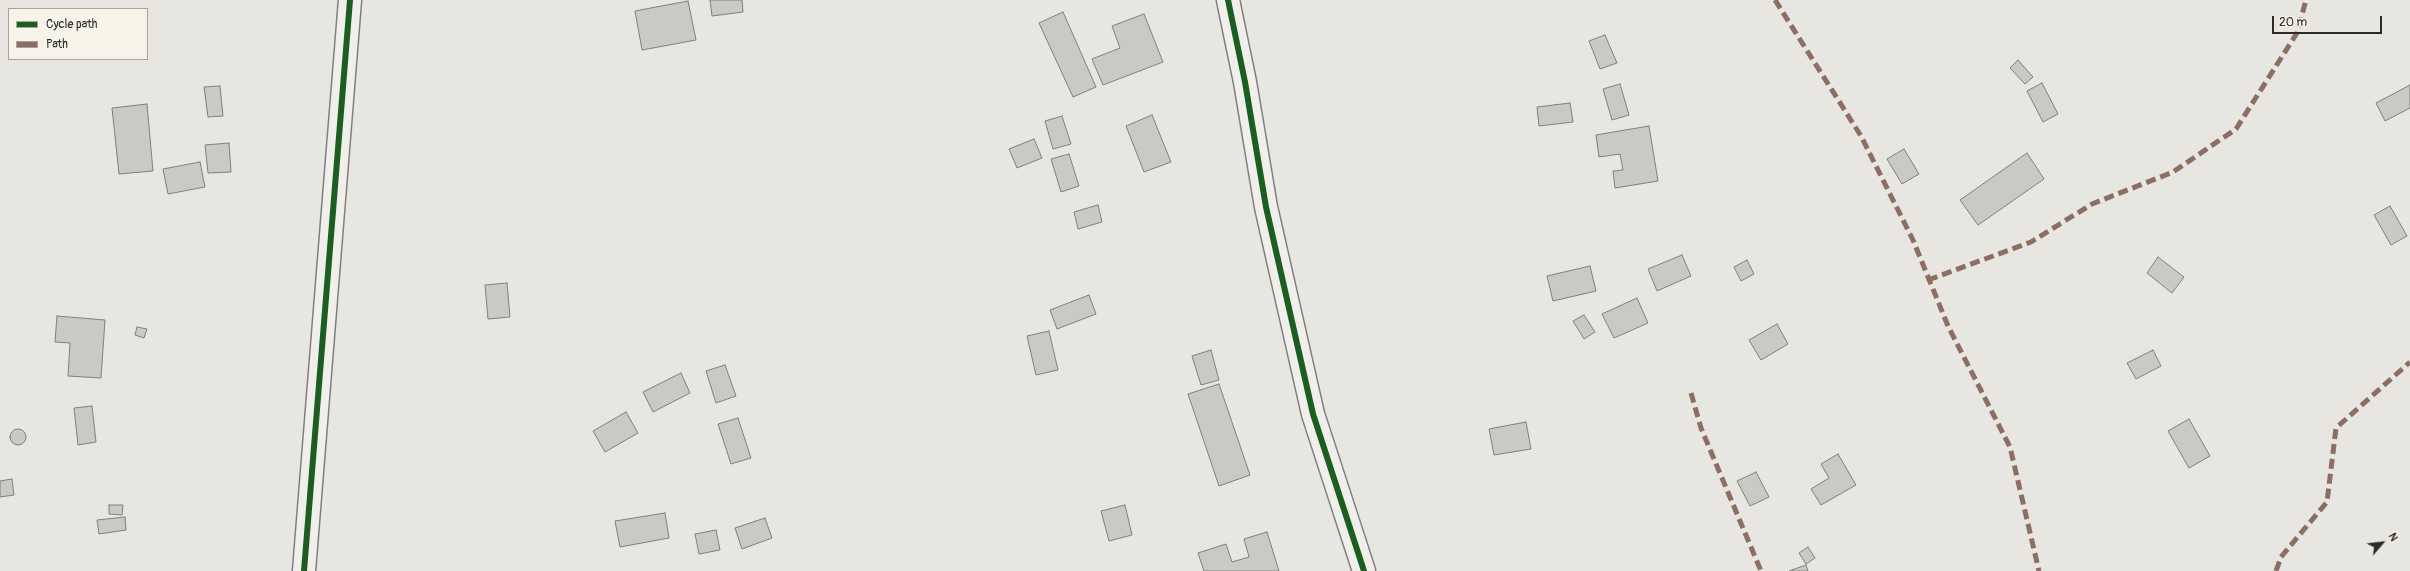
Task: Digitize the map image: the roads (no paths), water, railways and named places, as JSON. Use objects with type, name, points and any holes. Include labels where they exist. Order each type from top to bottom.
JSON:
[{"type":"street","points":[[304,571],[350,0]]},
{"type":"street","points":[[1228,0],[1245,82],[1266,207],[1313,414],[1364,571]]}]
